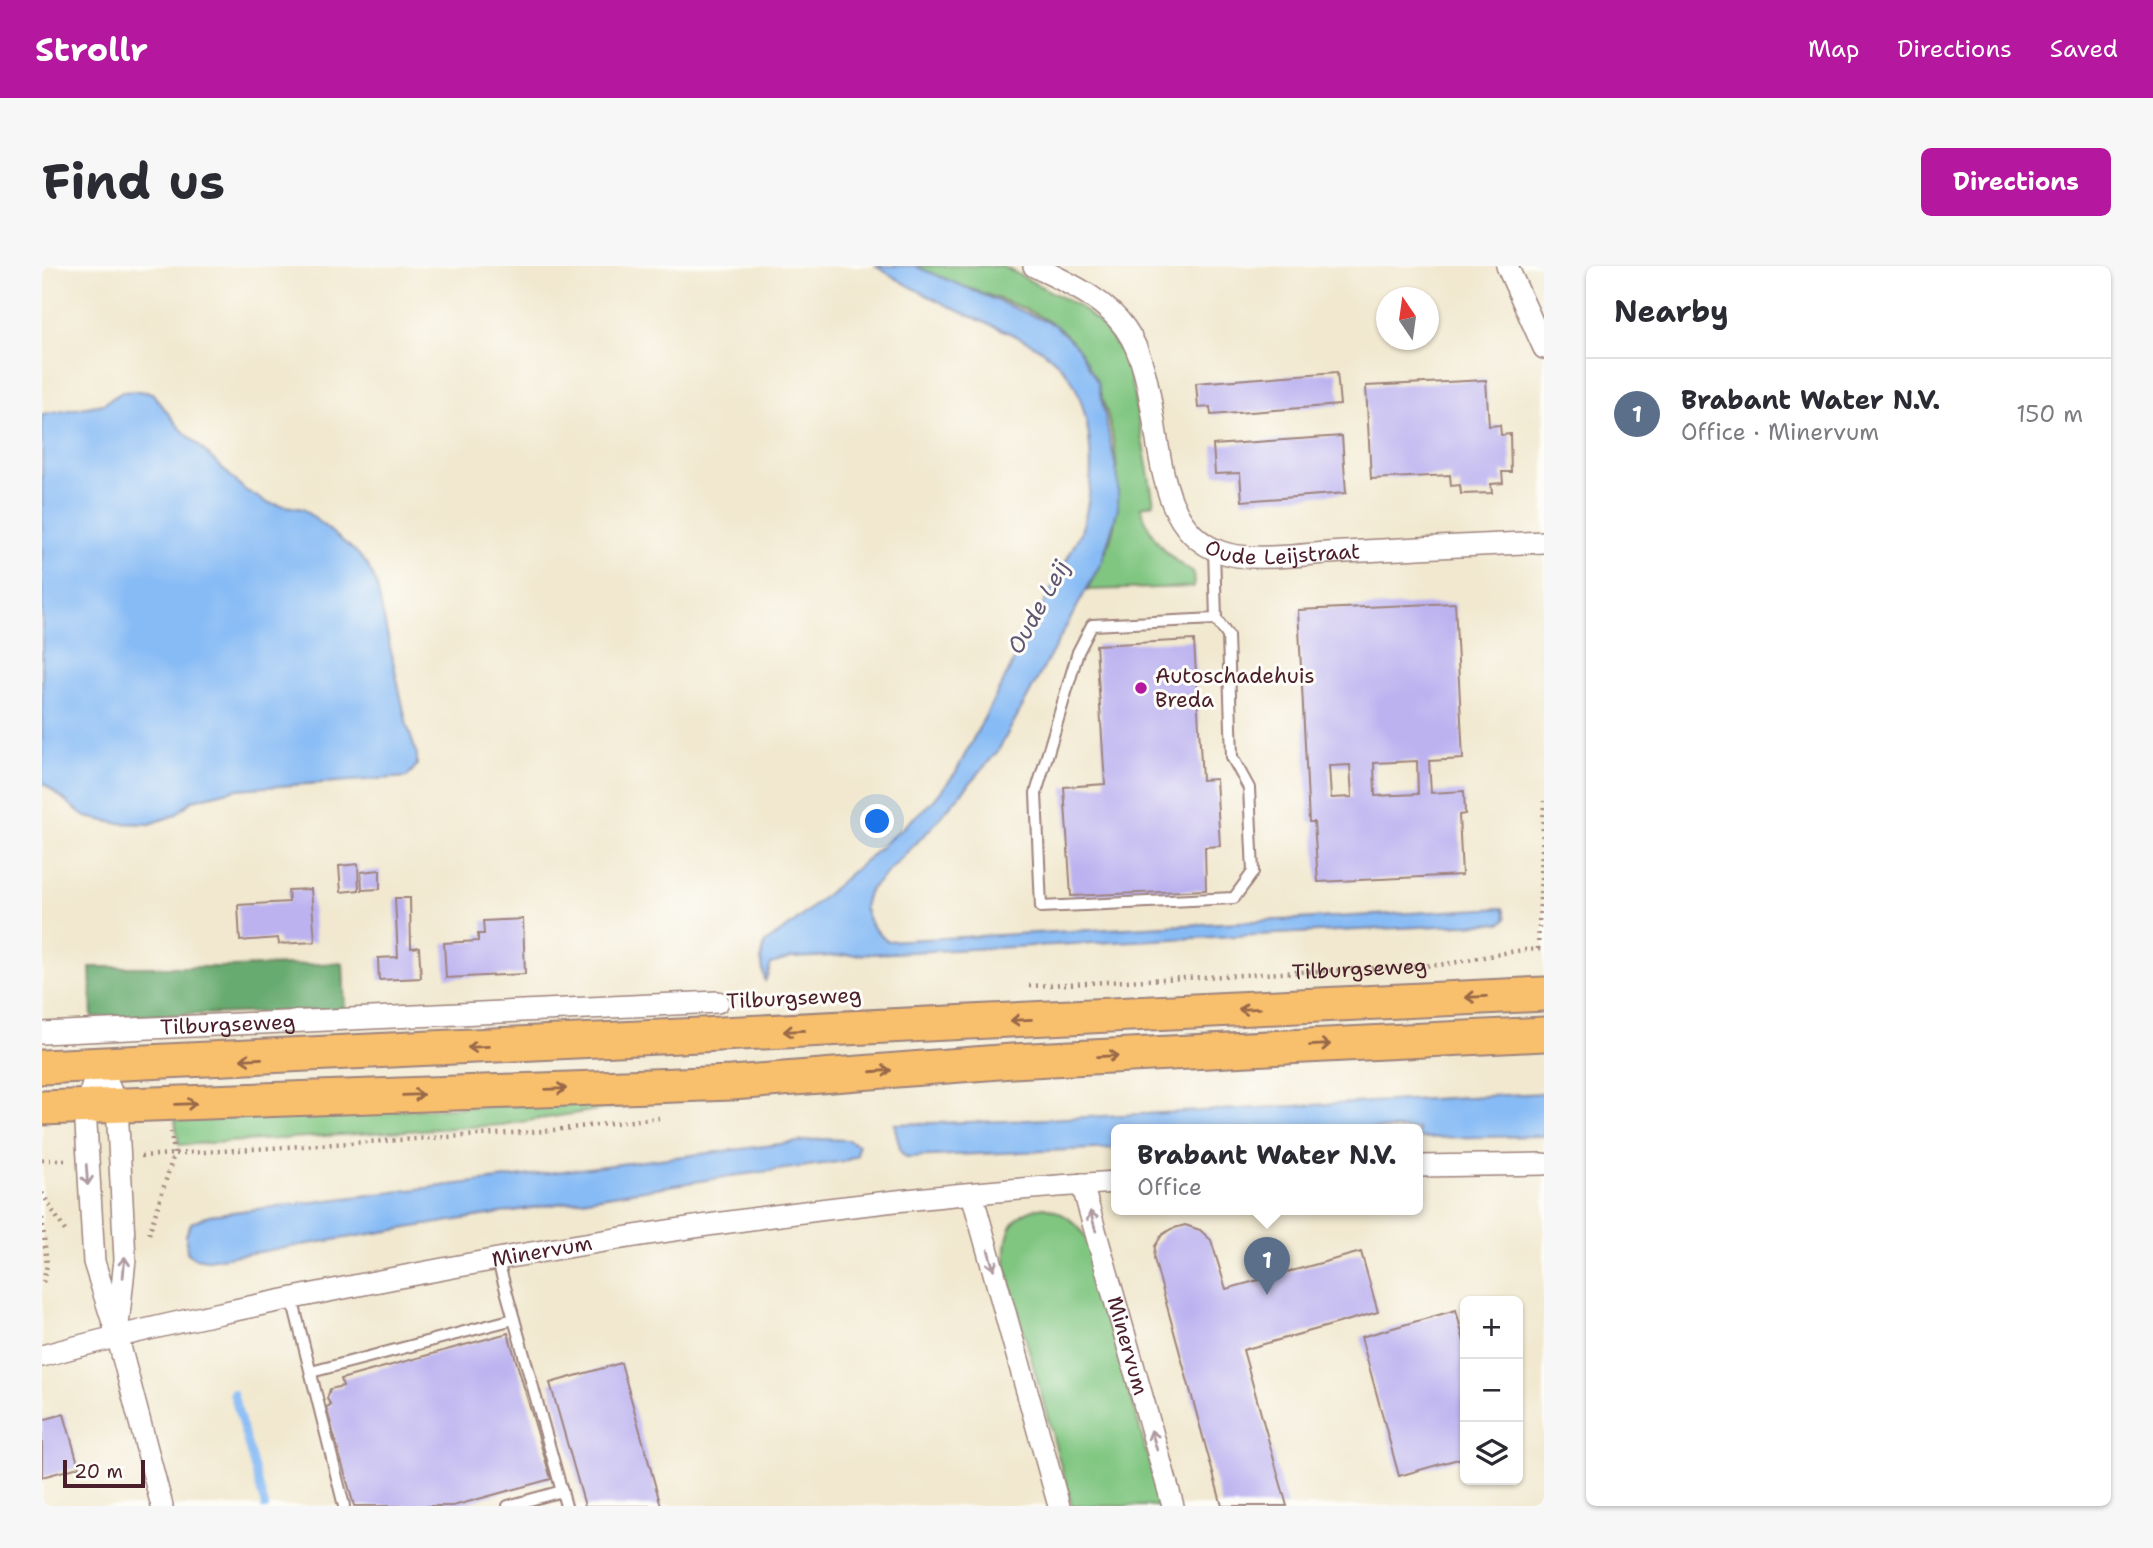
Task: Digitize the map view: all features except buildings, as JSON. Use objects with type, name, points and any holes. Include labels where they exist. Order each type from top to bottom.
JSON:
[{"type":"main road","name":"Tilburgseweg","points":[[42,1067],[1544,994]]},
{"type":"main road","points":[[42,1108],[732,1083],[1012,1061],[1544,1034]]},
{"type":"street","name":"Oude Leijstraat","points":[[1034,266],[1079,288],[1125,327],[1139,352],[1150,383],[1170,502],[1192,537],[1214,549],[1224,553],[1274,556],[1544,542]]},
{"type":"street","points":[[1507,266],[1544,348]]},
{"type":"street","name":"Tilburgseweg","points":[[42,1033],[718,1002]]},
{"type":"street","points":[[100,1065],[117,1106],[125,1259],[117,1335]]},
{"type":"street","points":[[100,1065],[85,1107],[94,1262],[117,1335],[162,1506]]},
{"type":"street","points":[[1423,1166],[1544,1164]]},
{"type":"street","name":"Minervum","points":[[42,1356],[117,1335],[497,1258],[814,1211],[1111,1182]]},
{"type":"street","name":"Minervum","points":[[1082,1184],[1173,1506]]},
{"type":"street","points":[[972,1194],[1059,1506]]},
{"type":"lane","points":[[1214,549],[1216,619],[1228,636],[1232,758],[1249,788],[1253,872],[1234,898],[1041,907],[1035,793],[1078,652],[1092,625],[1216,619]]},
{"type":"lane","points":[[497,1258],[566,1506]]},
{"type":"lane","points":[[292,1298],[344,1506]]},
{"type":"lane","points":[[311,1373],[514,1319]]},
{"type":"lane","points":[[508,1506],[562,1491]]},
{"type":"path","points":[[1541,949],[1544,801]]},
{"type":"path","name":"Tilburgseweg","points":[[1022,986],[1437,965],[1541,949]]},
{"type":"path","points":[[145,1245],[174,1154],[168,1104]]},
{"type":"path","points":[[42,1218],[47,1265],[42,1287]]},
{"type":"green space","points":[[915,266],[1002,266],[1080,307],[1098,322],[1123,354],[1129,370],[1154,503],[1141,507],[1144,517],[1167,553],[1193,572],[1194,587],[1087,590],[1112,534],[1117,502],[1117,475],[1108,416],[1099,388],[1086,362],[1071,340],[1053,324],[1037,315]]},
{"type":"green space","points":[[343,963],[345,1010],[92,1017],[90,967],[234,967]]},
{"type":"green space","points":[[675,1098],[501,1125],[179,1145],[175,1120]]},
{"type":"green space","points":[[1044,1207],[1059,1212],[1070,1220],[1089,1242],[1161,1506],[1072,1506],[1006,1267],[1006,1246],[1011,1227],[1023,1214]]},
{"type":"water","points":[[876,266],[915,266],[1055,325],[1078,348],[1098,383],[1118,478],[1118,508],[1102,561],[998,751],[931,828],[868,892],[864,907],[871,925],[887,941],[1503,908],[1506,919],[1501,923],[791,958],[771,964],[765,982],[761,959],[765,943],[794,923],[934,800],[956,772],[1081,532],[1089,497],[1091,461],[1088,429],[1079,395],[1066,372],[1034,345],[934,299]]},
{"type":"water","points":[[122,392],[152,393],[180,428],[245,490],[268,503],[303,509],[367,564],[376,583],[407,725],[417,755],[417,765],[407,777],[237,789],[193,800],[175,815],[150,824],[116,823],[86,817],[42,782],[42,415],[103,404]]},
{"type":"water","points":[[1544,1093],[1544,1136],[1423,1138],[1423,1124],[1111,1124],[1111,1148],[906,1157],[901,1152],[894,1124],[1008,1121]]},
{"type":"water","points":[[821,1139],[848,1140],[858,1145],[857,1156],[845,1161],[731,1176],[208,1260],[194,1258],[187,1252],[186,1235],[191,1223],[209,1215]]},
{"type":"waterway","points":[[233,1393],[265,1506]]},
{"type":"place","name":"Autoschadehuis Breda","points":[[1141,688]]},
{"type":"place","name":"Brabant Water N.V.","points":[[1267,1295]]},
{"type":"water label","name":"Oude Leij","points":[[1038,607]]}]
